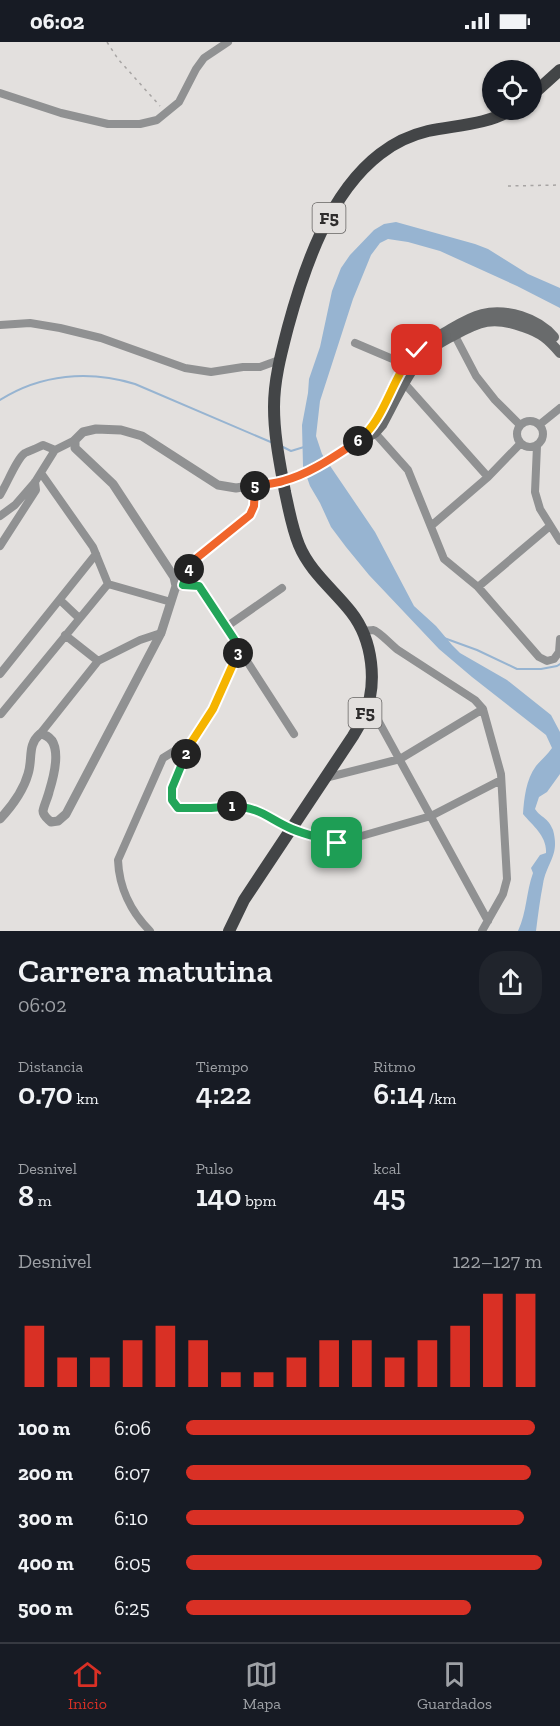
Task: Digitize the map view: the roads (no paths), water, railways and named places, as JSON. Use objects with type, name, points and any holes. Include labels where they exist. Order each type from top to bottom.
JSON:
[{"type":"highway","points":[[542,86],[560,70]]},
{"type":"highway","name":"F5","points":[[229,931],[244,900],[353,736],[369,702],[372,669],[370,654],[362,631],[353,614],[315,573],[305,558],[293,529],[283,482],[275,432],[275,380],[295,302],[328,221],[344,192],[361,170],[395,143],[415,135],[486,120]]},
{"type":"main road","points":[[453,332],[472,317],[504,313],[538,323],[560,344]]},
{"type":"main road","points":[[360,440],[376,422],[408,370],[417,350],[453,332],[484,322],[501,320],[526,327],[542,335],[560,353]]},
{"type":"main road","points":[[283,482],[302,474],[375,433],[382,425],[401,382]]},
{"type":"street","points":[[0,93],[61,113],[108,124],[140,124],[157,120],[179,102],[204,58],[228,42]]},
{"type":"street","points":[[0,325],[30,323],[60,328],[100,338],[185,368],[211,372],[260,367],[279,360]]},
{"type":"street","points":[[453,332],[476,376],[495,400],[520,425]]},
{"type":"street","points":[[355,343],[395,360],[408,370]]},
{"type":"street","points":[[401,382],[488,477]]},
{"type":"street","points":[[539,425],[560,408]]},
{"type":"street","points":[[537,446],[528,448],[520,444],[516,437],[520,425],[527,421],[536,422],[543,432],[542,440],[537,446],[535,492],[540,509],[560,541]]},
{"type":"street","points":[[0,516],[15,504],[35,482],[55,450],[75,440],[83,432],[96,429],[121,430],[142,436],[218,485],[236,489],[283,482]]},
{"type":"street","points":[[375,433],[408,470],[444,559],[478,587],[539,657],[547,661],[554,659],[559,652],[560,639]]},
{"type":"street","points":[[75,440],[75,448],[113,484],[179,586]]},
{"type":"street","points":[[430,526],[488,477],[520,444]]},
{"type":"street","points":[[0,495],[17,461],[24,454],[44,445],[55,450]]},
{"type":"street","points":[[41,473],[93,547],[108,584]]},
{"type":"street","points":[[0,546],[36,490],[35,482]]},
{"type":"street","points":[[40,734],[51,738],[55,747],[56,763],[44,811],[45,818],[51,822],[57,821],[66,814],[160,633],[171,602],[188,571],[198,557],[250,515],[254,506],[255,486]]},
{"type":"street","points":[[478,587],[550,526]]},
{"type":"street","points":[[0,674],[96,554]]},
{"type":"street","points":[[108,584],[171,602]]},
{"type":"street","points":[[1,714],[108,584]]},
{"type":"street","points":[[179,586],[199,586],[294,734]]},
{"type":"street","points":[[226,627],[282,588]]},
{"type":"street","points":[[60,600],[80,618]]},
{"type":"street","points":[[362,631],[372,630],[379,633],[398,650],[476,700],[483,709],[501,780],[507,879],[503,894],[482,931]]},
{"type":"street","points":[[0,819],[13,806],[24,787],[29,772],[30,750],[34,739],[98,661],[140,640],[160,633]]},
{"type":"street","points":[[64,635],[98,661]]},
{"type":"street","points":[[240,648],[213,709],[189,748],[172,788],[172,800],[178,808],[248,807],[263,812],[292,829],[337,843],[431,816],[501,780]]},
{"type":"street","points":[[369,702],[488,921]]},
{"type":"street","points":[[326,778],[400,759],[483,709]]},
{"type":"street","points":[[150,931],[139,920],[129,902],[119,875],[118,860],[163,758],[176,750],[189,748]]},
{"type":"water","points":[[396,222],[488,249],[528,274],[560,288],[560,308],[440,251],[388,239],[380,243],[371,255],[353,299],[320,401],[316,436],[322,454],[375,532],[414,606],[460,653],[507,680],[551,715],[560,732],[560,774],[547,792],[539,797],[535,809],[551,826],[555,839],[554,852],[543,884],[536,931],[518,931],[533,873],[531,868],[540,855],[546,853],[546,847],[539,832],[523,814],[530,777],[536,766],[552,748],[546,735],[439,649],[369,575],[331,527],[310,486],[303,466],[302,425],[309,379],[320,347],[332,291],[341,268],[350,255],[374,230],[384,224]]},
{"type":"waterway","points":[[0,400],[16,391],[49,380],[66,377],[100,377],[135,384],[273,443]]},
{"type":"waterway","points":[[281,446],[291,451],[304,447]]},
{"type":"waterway","points":[[444,638],[477,650],[517,669],[541,669],[560,664]]}]
